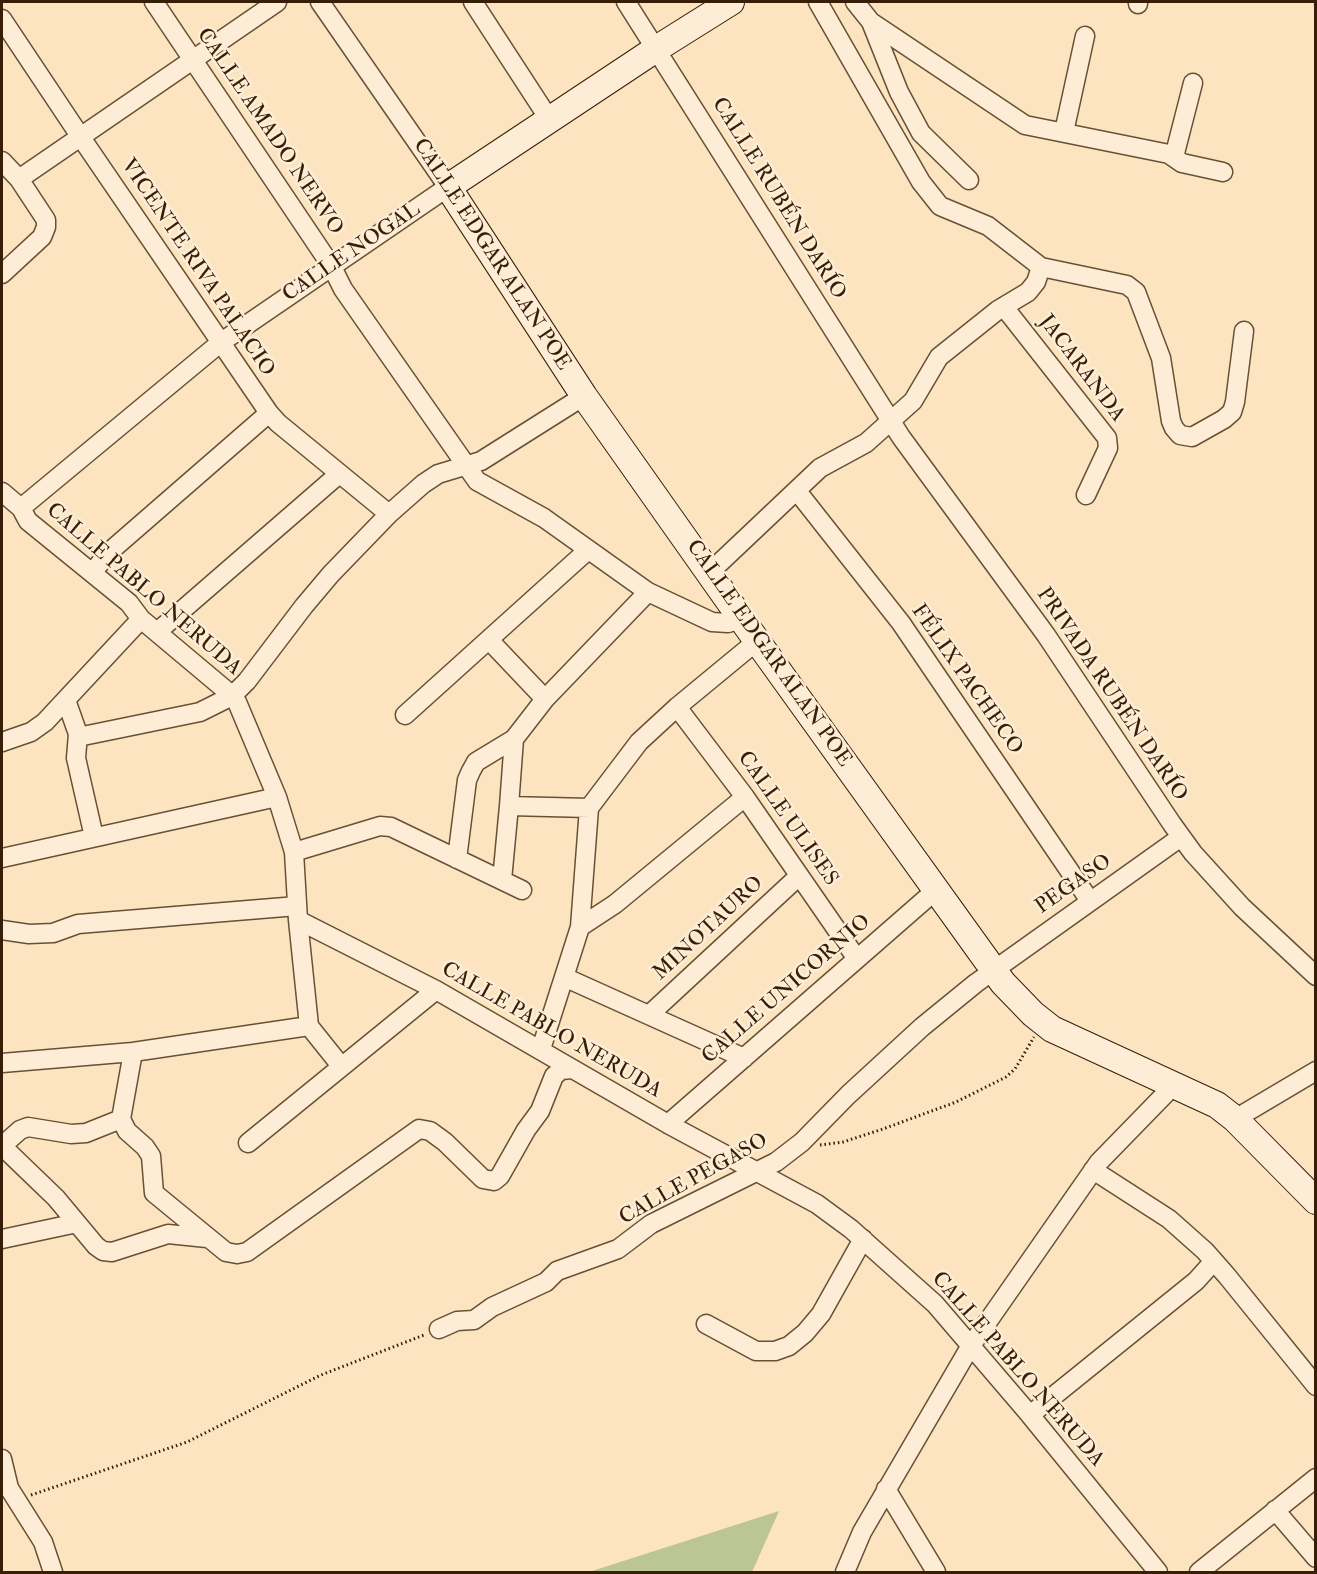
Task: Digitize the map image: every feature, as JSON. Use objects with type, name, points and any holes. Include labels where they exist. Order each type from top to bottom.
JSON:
[{"type":"street","name":"CALLE AMADO NERVO","points":[[154,2],[332,267],[343,289],[481,484],[544,518],[648,592],[712,622],[728,623],[742,619]]},
{"type":"street","points":[[19,179],[277,2]]},
{"type":"street","name":"CALLE EDGAR ALAN POE","points":[[320,2],[448,187],[584,396],[993,970],[1043,1023],[1063,1035],[1217,1105],[1235,1119],[1316,1201]]},
{"type":"street","points":[[473,2],[549,119]]},
{"type":"street","name":"CALLE RUBÉN DARÍO","points":[[626,2],[891,421]]},
{"type":"street","name":"CALLE NOGAL","points":[[21,508],[220,343],[549,119],[731,2]]},
{"type":"street","points":[[818,2],[921,183],[945,209],[988,226],[1041,267],[1127,285],[1134,289],[1161,358],[1167,383],[1171,421],[1177,432],[1186,438],[1197,435],[1232,412],[1244,331]]},
{"type":"street","points":[[855,2],[871,22],[898,92],[921,134],[969,180]]},
{"type":"street","name":"VICENTE RIVA PALACIO","points":[[2,19],[269,413],[278,423],[389,514]]},
{"type":"street","points":[[871,22],[1021,122],[1169,154],[1182,163],[1222,172]]},
{"type":"street","points":[[1064,132],[1084,36]]},
{"type":"street","points":[[1174,157],[1193,83]]},
{"type":"street","points":[[2,161],[19,179],[44,215],[46,227],[42,237],[2,274]]},
{"type":"street","points":[[710,572],[826,464],[867,443],[916,398],[939,357],[1004,307],[1028,292],[1036,282],[1041,267]]},
{"type":"street","name":"JACARANDA","points":[[1004,307],[1107,438],[1108,448],[1086,495]]},
{"type":"street","points":[[78,738],[200,712],[232,696],[247,681],[331,574],[389,514],[429,479],[481,461],[584,396]]},
{"type":"street","points":[[93,572],[108,552],[269,413]]},
{"type":"street","name":"PRIVADA RUBÉN DARÍO","points":[[891,421],[1046,635],[1193,853],[1242,907],[1316,975]]},
{"type":"street","points":[[157,632],[339,474]]},
{"type":"street","name":"FÉLIX PACHECO","points":[[796,491],[901,623],[1090,901]]},
{"type":"street","name":"CALLE PABLO NERUDA","points":[[2,492],[21,508],[28,521],[93,572],[129,603],[141,619],[232,696],[244,715],[277,797],[294,852],[297,913],[541,1049],[668,1124],[817,1204],[863,1239],[934,1304],[1030,1415],[1158,1572]]},
{"type":"street","points":[[405,715],[588,550]]},
{"type":"street","points":[[457,859],[467,780],[476,762],[514,739],[545,699],[648,592]]},
{"type":"street","points":[[2,742],[39,728],[141,619]]},
{"type":"street","points":[[489,640],[545,699]]},
{"type":"street","points":[[541,1049],[580,927],[589,808],[639,742],[677,707],[757,641]]},
{"type":"street","points":[[66,700],[78,738],[76,758],[94,837]]},
{"type":"street","name":"CALLE ULISES","points":[[677,707],[745,797],[857,959]]},
{"type":"street","points":[[502,880],[514,739]]},
{"type":"street","points":[[2,858],[277,797]]},
{"type":"street","points":[[580,927],[615,904],[745,797]]},
{"type":"street","points":[[509,806],[589,808]]},
{"type":"street","points":[[294,852],[380,826],[391,827],[522,890]]},
{"type":"street","name":"PEGASO","points":[[993,970],[1181,837]]},
{"type":"street","name":"MINOTAURO","points":[[649,1015],[799,876]]},
{"type":"street","name":"CALLE UNICORNIO","points":[[668,1124],[936,890]]},
{"type":"street","points":[[2,930],[29,934],[53,933],[78,924],[297,913],[309,1026],[341,1066]]},
{"type":"street","name":"CALLE PEGASO","points":[[439,1329],[458,1321],[474,1320],[492,1307],[546,1282],[557,1271],[618,1249],[651,1224],[776,1162],[802,1142],[848,1095],[921,1027],[993,970]]},
{"type":"street","points":[[564,977],[744,1058]]},
{"type":"street","points":[[248,1143],[436,990]]},
{"type":"street","points":[[2,1063],[133,1052],[309,1026]]},
{"type":"street","points":[[133,1052],[121,1119],[128,1131],[151,1156],[154,1192],[158,1198],[226,1252],[237,1254],[247,1252],[419,1129],[430,1131],[445,1142],[483,1179],[494,1181],[500,1176],[526,1130],[540,1111],[554,1076],[561,1070],[572,1069]]},
{"type":"street","points":[[1235,1119],[1316,1071]]},
{"type":"street","points":[[845,1572],[862,1532],[970,1347],[1106,1153],[1174,1084]]},
{"type":"street","points":[[121,1119],[86,1133],[71,1134],[28,1127],[20,1130],[2,1146],[56,1198],[96,1246],[103,1251],[112,1252],[168,1234],[209,1238]]},
{"type":"street","points":[[1093,1170],[1169,1220],[1214,1261],[1316,1386]]},
{"type":"street","points":[[2,1239],[77,1223]]},
{"type":"street","points":[[706,1324],[756,1351],[775,1351],[789,1346],[805,1334],[821,1314],[863,1239]]},
{"type":"street","points":[[1030,1415],[1196,1281],[1214,1261]]},
{"type":"street","points":[[2,1459],[9,1488],[43,1542],[53,1572]]},
{"type":"street","points":[[1199,1572],[1316,1478]]},
{"type":"street","points":[[886,1489],[936,1572]]},
{"type":"street","points":[[1275,1510],[1316,1558]]},
{"type":"path","points":[[802,1142],[820,1145],[843,1142],[956,1102],[1011,1074],[1043,1023]]},
{"type":"path","points":[[16,1500],[187,1442],[321,1375],[439,1329]]},
{"type":"green space","points":[[779,1511],[752,1572],[589,1572]]}]
